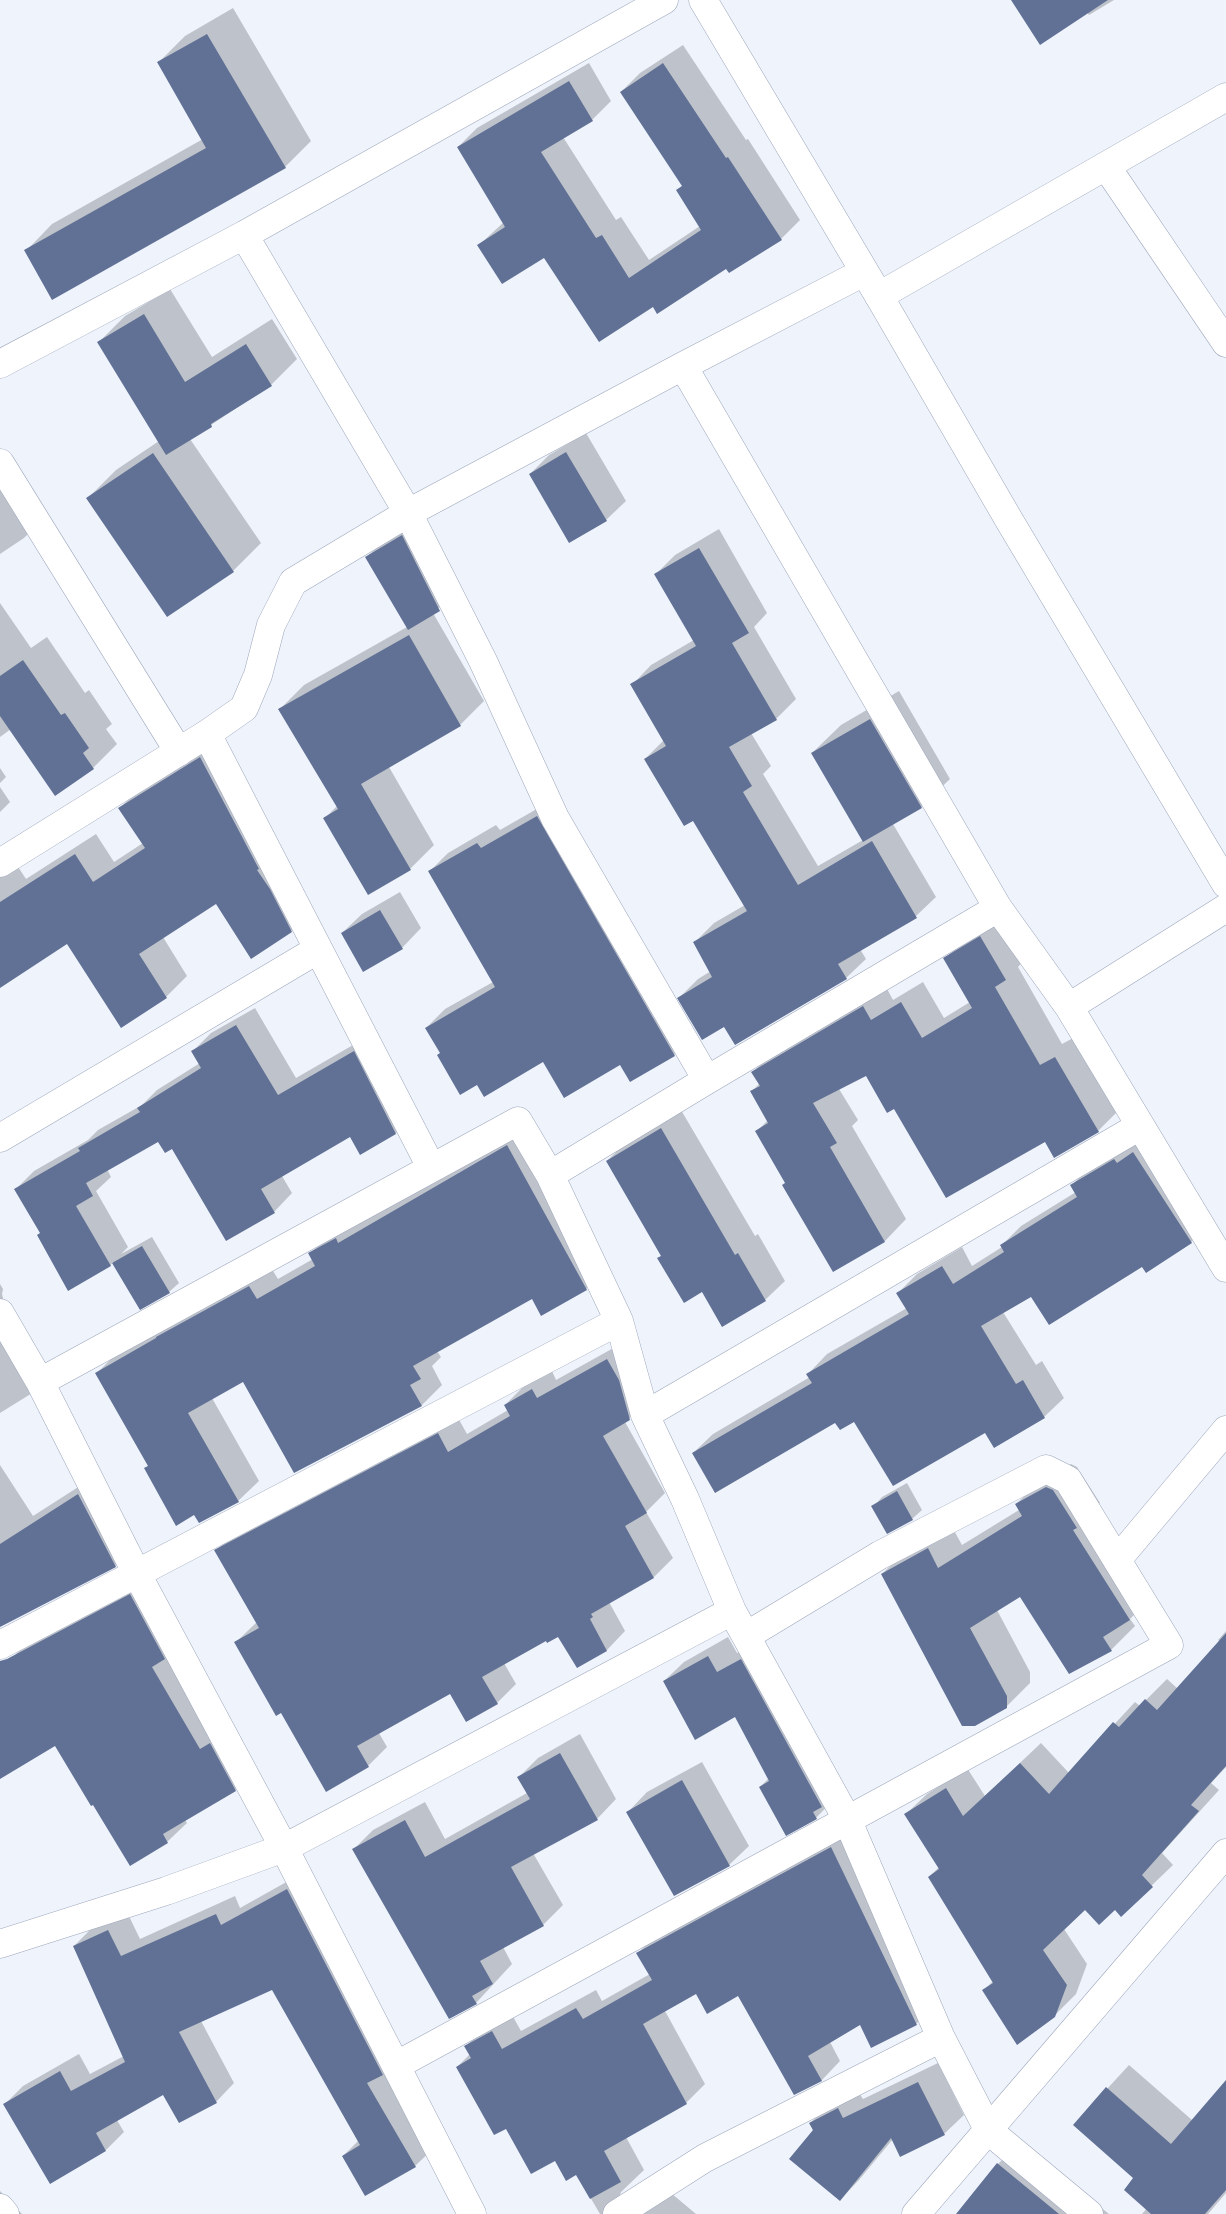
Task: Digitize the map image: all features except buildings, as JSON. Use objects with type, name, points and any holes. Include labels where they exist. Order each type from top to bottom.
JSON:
[{"type":"street","points":[[0,364],[244,235],[664,0]]},
{"type":"street","points":[[703,0],[1226,884]]},
{"type":"street","points":[[879,296],[1226,97]]},
{"type":"street","points":[[1106,166],[1226,343]]},
{"type":"street","points":[[244,235],[408,512],[483,661],[555,818],[707,1080]]},
{"type":"street","points":[[0,863],[179,752],[244,708],[258,675],[271,626],[293,582],[408,512],[864,272]]},
{"type":"street","points":[[683,366],[998,908],[1069,1006],[1226,1268]]},
{"type":"street","points":[[0,464],[179,752]]},
{"type":"street","points":[[207,734],[317,950],[431,1167]]},
{"type":"street","points":[[550,1176],[707,1080],[998,908]]},
{"type":"street","points":[[1069,1006],[1226,908]]},
{"type":"street","points":[[0,1138],[317,950]]},
{"type":"street","points":[[40,1382],[518,1120],[550,1176],[620,1321],[645,1415],[685,1499],[732,1610],[847,1820],[940,2038],[989,2131],[1088,2214]]},
{"type":"street","points":[[645,1415],[1140,1126]]},
{"type":"street","points":[[0,1314],[40,1382],[137,1574],[284,1848],[472,2214]]},
{"type":"street","points":[[0,1645],[620,1321]]},
{"type":"street","points":[[1117,1560],[1226,1430]]},
{"type":"street","points":[[397,2065],[1169,1646],[1068,1480],[1046,1469],[880,1555],[746,1636]]},
{"type":"street","points":[[0,1944],[166,1891],[284,1848],[732,1610]]},
{"type":"street","points":[[916,2214],[1226,1853]]},
{"type":"street","points":[[617,2214],[705,2158],[940,2038]]},
{"type":"street","points":[[0,2208],[5,2214]]}]
